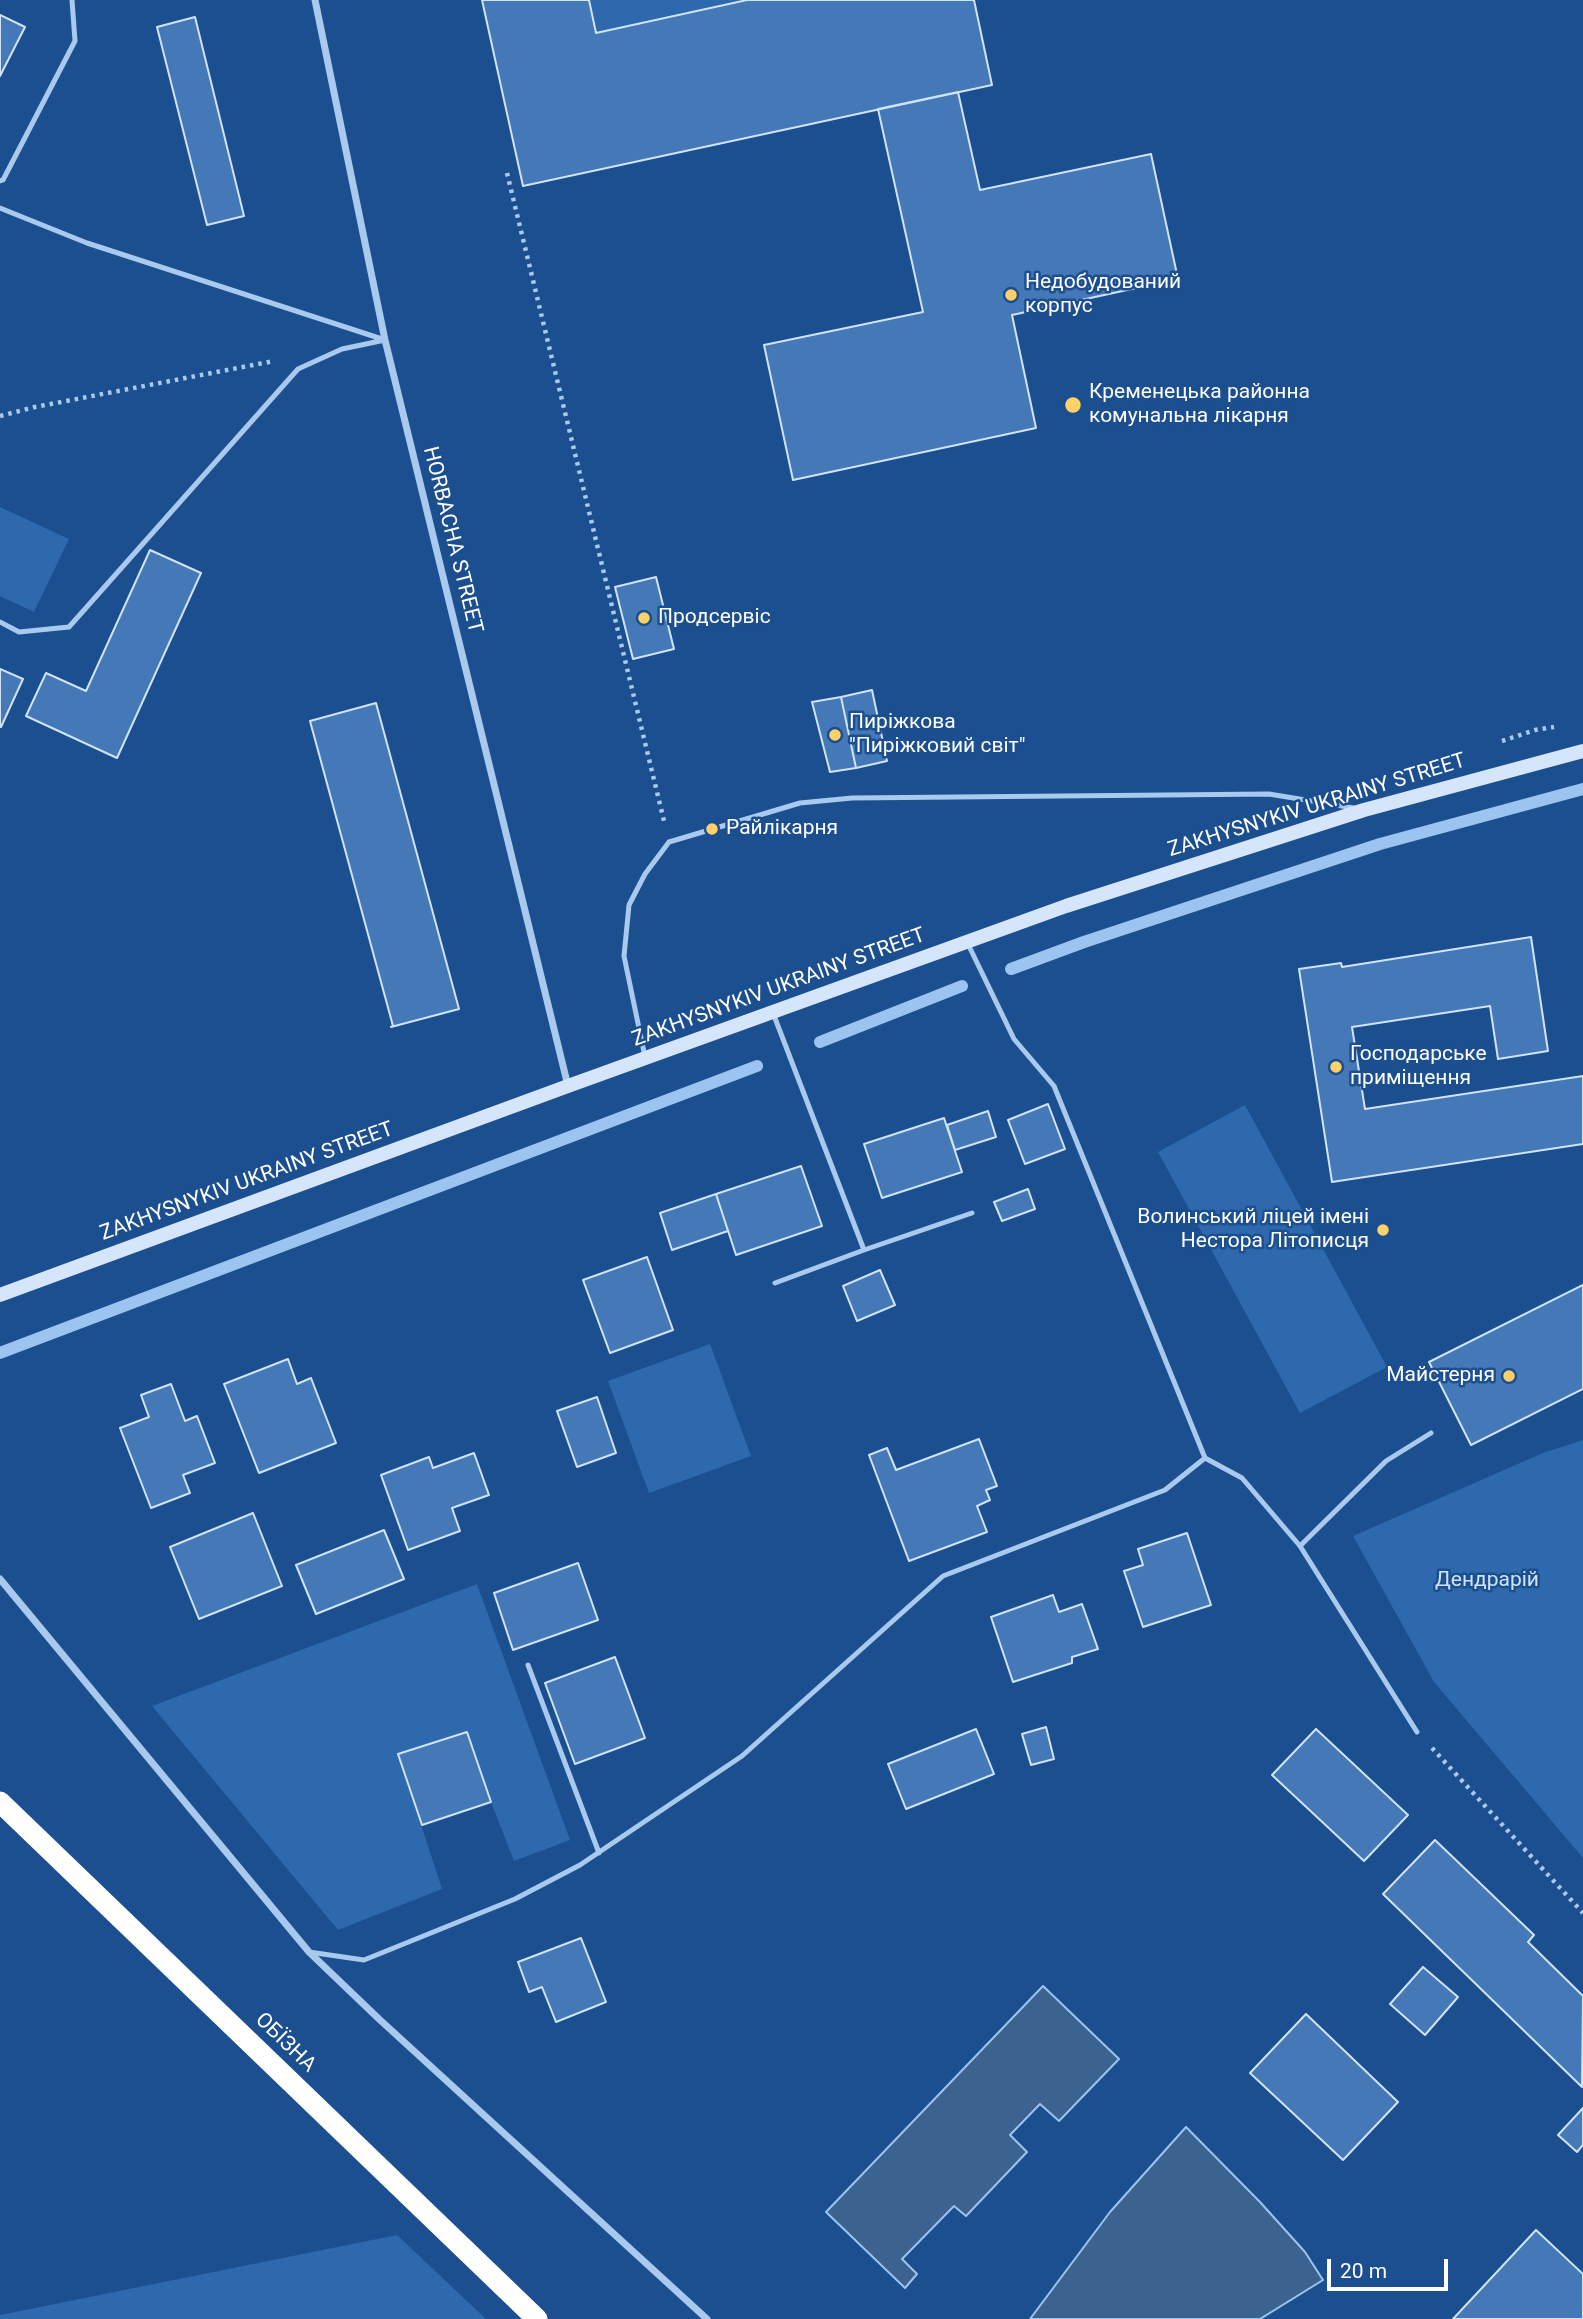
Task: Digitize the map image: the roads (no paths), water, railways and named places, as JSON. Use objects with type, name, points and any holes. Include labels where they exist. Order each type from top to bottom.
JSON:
[{"type":"highway","name":"ОБЇЗНА","points":[[0,1802],[537,2319]]},
{"type":"street","name":"HORBACHA STREET","points":[[315,0],[384,340],[569,1086]]},
{"type":"street","name":"ZAKHYSNYKIV UKRAINY STREET","points":[[0,1295],[1066,906],[1364,810],[1583,751]]},
{"type":"street","points":[[0,1578],[309,1952],[379,2020],[707,2319]]},
{"type":"lane","points":[[0,181],[3,180],[75,41],[72,0]]},
{"type":"lane","points":[[0,208],[87,243],[384,340]]},
{"type":"lane","points":[[0,622],[19,632],[69,627],[298,369],[342,349],[384,340]]},
{"type":"lane","points":[[646,1060],[624,956],[629,905],[645,874],[669,842],[800,803],[852,798],[1269,793],[1364,810]]},
{"type":"lane","points":[[967,943],[1014,1039],[1054,1086],[1205,1458],[1242,1478],[1300,1546],[1417,1732]]},
{"type":"lane","points":[[773,1013],[864,1250]]},
{"type":"lane","points":[[775,1283],[972,1213]]},
{"type":"lane","points":[[1300,1546],[1386,1461],[1431,1433]]},
{"type":"lane","points":[[309,1952],[364,1960],[515,1899],[580,1865],[742,1756],[943,1576],[1165,1490],[1205,1458]]},
{"type":"lane","points":[[528,1665],[599,1853]]},
{"type":"waterway","points":[[1011,969],[1084,942],[1380,844],[1583,789]]},
{"type":"waterway","points":[[820,1042],[962,986]]},
{"type":"waterway","points":[[0,1353],[757,1066]]},
{"type":"place","name":"Недобудований корпус","points":[[1011,295]]},
{"type":"place","name":"Кременецька районна комунальна лікарня","points":[[1073,405]]},
{"type":"place","name":"Продсервіс","points":[[644,618]]},
{"type":"place","name":"Пиріжкова \"Пиріжковий світ\"","points":[[835,735]]},
{"type":"place","name":"Райлікарня","points":[[712,829]]},
{"type":"place","name":"Господарське приміщення","points":[[1336,1067]]},
{"type":"place","name":"Волинський ліцей імені Нестора Літописця","points":[[1383,1230]]},
{"type":"place","name":"Майстерня","points":[[1509,1376]]},
{"type":"park label","name":"Дендрарій","points":[[1487,1581]]}]
